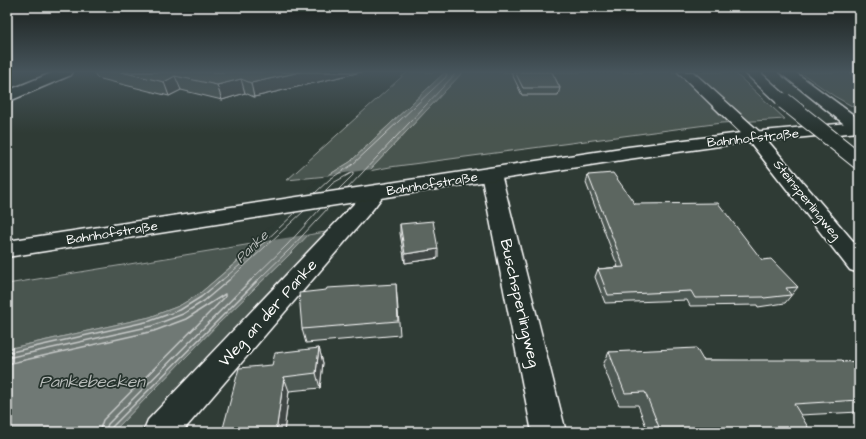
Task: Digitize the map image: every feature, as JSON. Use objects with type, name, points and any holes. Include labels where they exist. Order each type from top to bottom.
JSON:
[{"type":"main road","points":[[7,97],[18,92]]},
{"type":"main road","name":"Steinsperlingweg","points":[[707,92],[754,137],[859,264]]},
{"type":"main road","points":[[774,92],[859,161]]},
{"type":"main road","points":[[814,92],[859,127]]},
{"type":"main road","name":"Bahnhofstraße","points":[[7,249],[628,153],[754,137],[859,127]]},
{"type":"main road","name":"Buschsperlingweg","points":[[491,174],[549,432]]},
{"type":"main road","name":"Weg an der Panke","points":[[160,432],[366,204],[370,193]]},
{"type":"shaded area","points":[[384,92],[423,92],[350,162],[327,176],[287,180]]},
{"type":"shaded area","points":[[444,92],[756,92],[785,119],[721,123],[369,171]]},
{"type":"shaded area","points":[[829,92],[859,92],[859,110]]},
{"type":"shaded area","points":[[332,231],[145,432],[113,432],[218,324],[293,251],[307,235]]},
{"type":"shaded area","points":[[258,243],[199,294],[179,306],[150,317],[7,349],[7,284]]},
{"type":"water","name":"Pankebecken","points":[[423,92],[444,92],[293,251],[218,324],[113,432],[7,432],[7,349],[150,317],[179,306],[199,294],[238,261],[327,176],[350,162]]},
{"type":"pier","points":[[373,169],[311,234],[254,243],[324,176]]},
{"type":"building","points":[[613,173],[635,204],[718,203],[762,260],[771,259],[798,287],[786,288],[791,295],[764,298],[695,298],[691,291],[608,295],[598,269],[624,267],[588,175]]},
{"type":"building","points":[[433,221],[438,249],[405,254],[400,224]]},
{"type":"building","points":[[396,284],[398,321],[302,329],[299,293],[326,290],[327,288]]},
{"type":"building","points":[[319,348],[316,373],[284,377],[276,432],[222,432],[239,368],[272,365],[275,353]]},
{"type":"building","points":[[696,348],[703,360],[859,361],[859,400],[794,404],[811,432],[661,432],[645,392],[625,393],[609,352]]},
{"type":"building","points":[[505,429],[505,432],[478,432],[478,431]]},
{"type":"water label","name":"Panke","points":[[252,247]]}]
